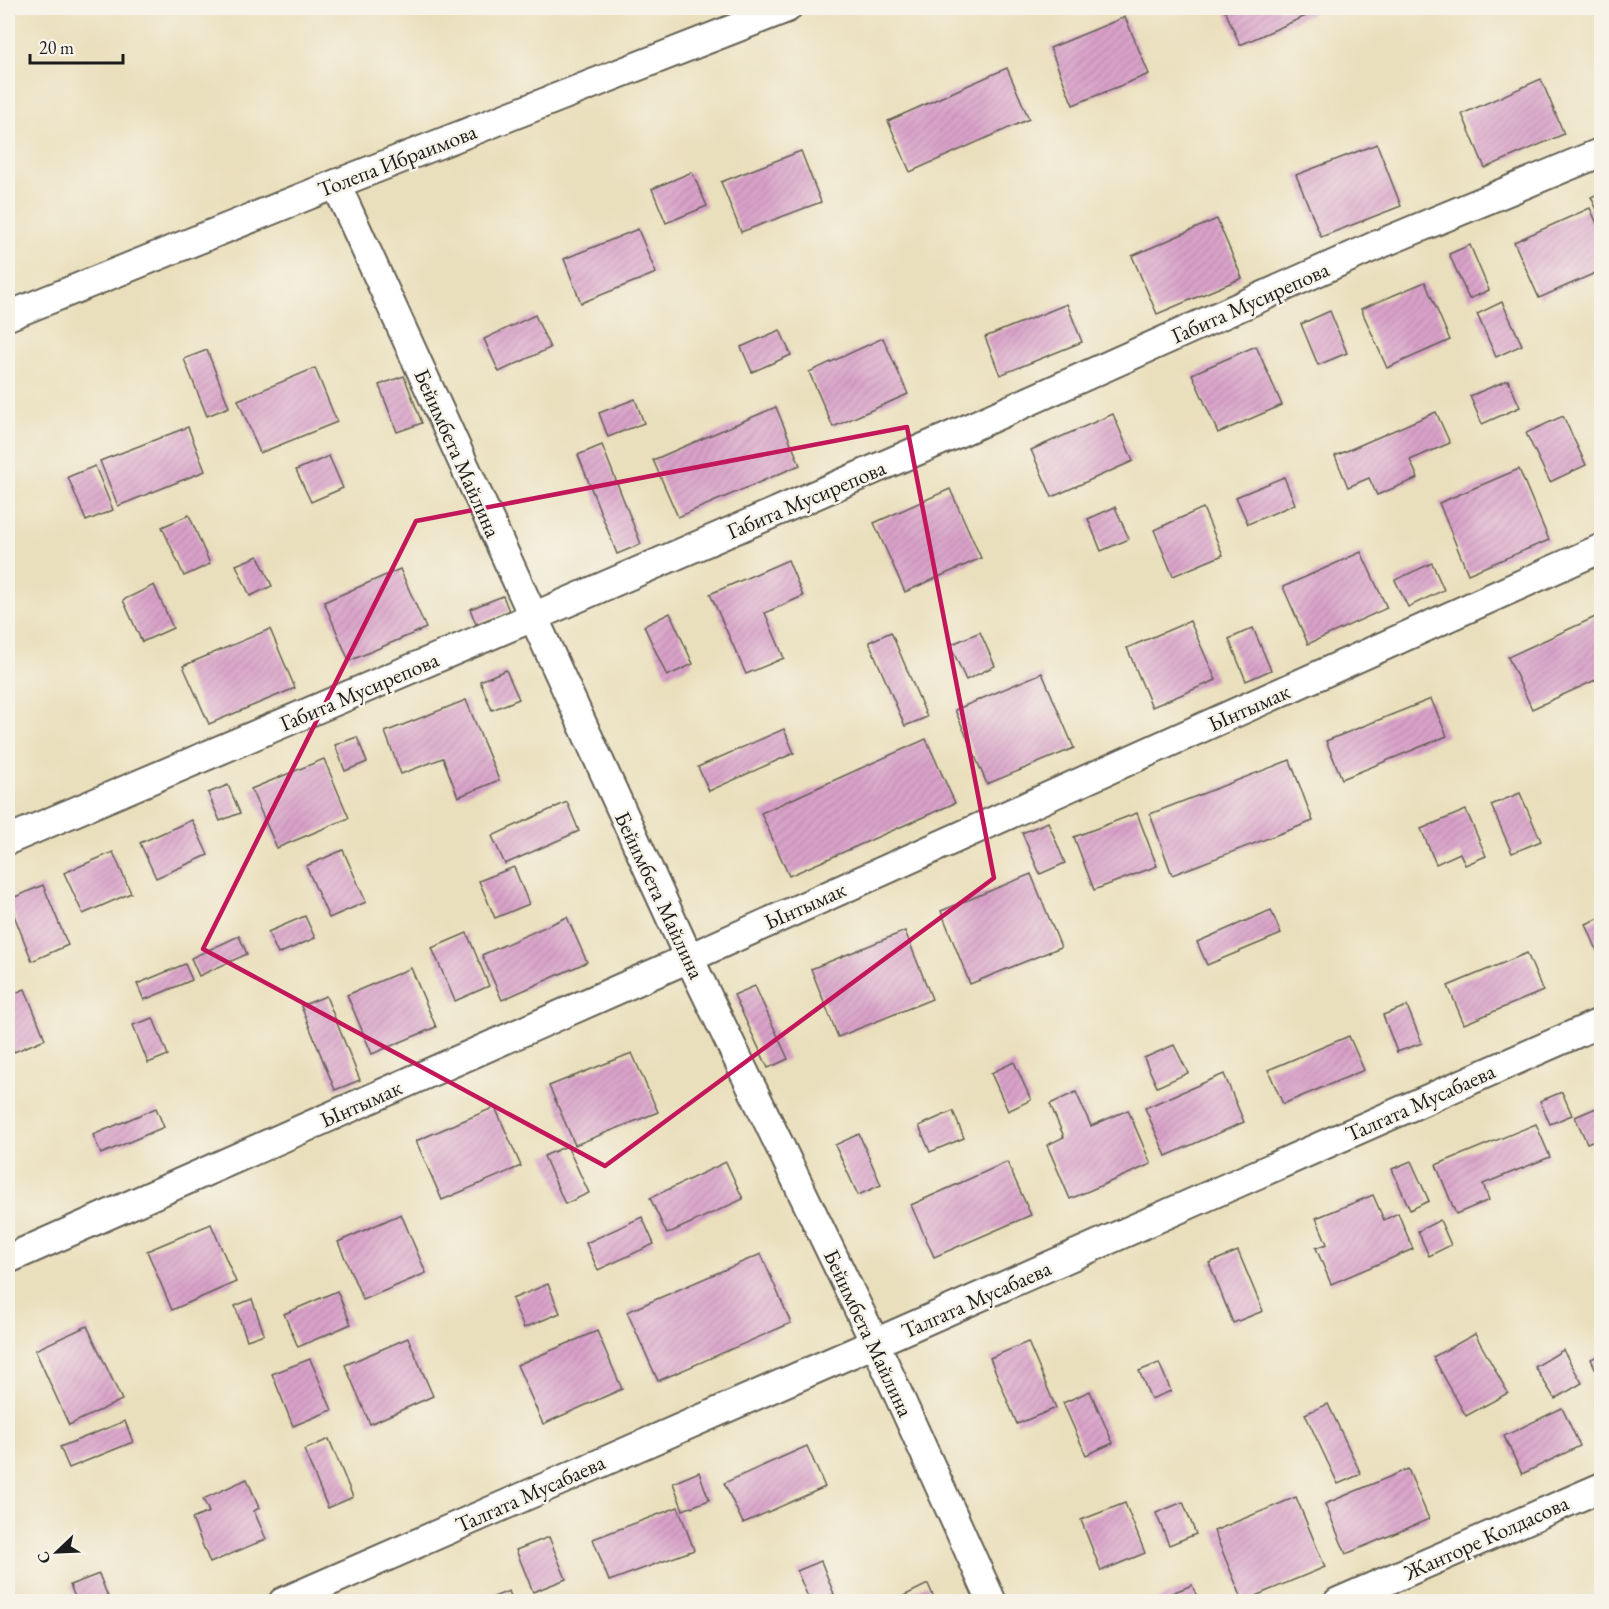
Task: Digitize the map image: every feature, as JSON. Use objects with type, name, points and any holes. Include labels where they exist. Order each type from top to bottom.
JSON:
[{"type":"street","name":"Толепа Ибраимова","points":[[8,316],[336,184],[787,8]]},
{"type":"street","name":"Габита Мусирепова","points":[[8,840],[533,617],[960,432],[1375,246],[1602,152]]},
{"type":"street","name":"Бейимбета Майлина","points":[[336,184],[689,958],[875,1343],[993,1602]]},
{"type":"street","name":"Ынтымак","points":[[8,1259],[689,958],[1602,548]]},
{"type":"street","name":"Талгата Мусабаева","points":[[283,1602],[1602,1022]]},
{"type":"street","name":"Жанторе Колдасова","points":[[1338,1602],[1602,1486]]},
{"type":"highlighted area","points":[[907,427],[994,878],[605,1166],[203,949],[416,521]]},
{"type":"building","points":[[1224,8],[1324,8],[1240,45]]},
{"type":"building","points":[[1125,17],[1149,74],[1073,105],[1050,48]]},
{"type":"building","points":[[1007,68],[1029,119],[910,172],[888,121]]},
{"type":"building","points":[[1541,79],[1564,134],[1485,168],[1462,114]]},
{"type":"building","points":[[1377,144],[1401,206],[1321,237],[1296,175]]},
{"type":"building","points":[[801,151],[821,202],[741,232],[721,182]]},
{"type":"building","points":[[692,172],[707,206],[666,223],[652,189]]},
{"type":"building","points":[[1602,192],[1602,220],[1591,197]]},
{"type":"building","points":[[1590,208],[1602,235],[1602,270],[1539,298],[1514,242]]},
{"type":"building","points":[[1217,219],[1242,278],[1157,314],[1132,256]]},
{"type":"building","points":[[638,229],[656,273],[581,303],[564,259]]},
{"type":"building","points":[[1470,245],[1489,290],[1469,299],[1449,254]]},
{"type":"building","points":[[1425,282],[1450,340],[1387,368],[1361,309]]},
{"type":"building","points":[[1502,302],[1522,345],[1496,357],[1477,314]]},
{"type":"building","points":[[1067,304],[1082,342],[1000,375],[985,337]]},
{"type":"building","points":[[1330,311],[1347,353],[1318,365],[1301,324]]},
{"type":"building","points":[[535,315],[550,348],[499,372],[484,339]]},
{"type":"building","points":[[780,330],[791,355],[752,372],[741,347]]},
{"type":"building","points":[[883,338],[908,394],[833,427],[809,372]]},
{"type":"building","points":[[1256,346],[1282,405],[1218,433],[1192,374]]},
{"type":"building","points":[[207,350],[229,407],[207,416],[184,359]]},
{"type":"building","points":[[315,368],[337,422],[260,453],[238,400]]},
{"type":"building","points":[[404,376],[422,423],[397,432],[379,385]]},
{"type":"building","points":[[1508,380],[1520,407],[1482,424],[1470,396]]},
{"type":"building","points":[[635,399],[644,423],[608,437],[599,413]]},
{"type":"building","points":[[776,407],[800,465],[678,517],[653,460]]},
{"type":"building","points":[[1436,412],[1450,443],[1410,460],[1418,478],[1377,495],[1369,478],[1348,487],[1335,456]]},
{"type":"building","points":[[1113,414],[1133,461],[1052,497],[1031,450]]},
{"type":"building","points":[[1563,416],[1586,465],[1550,482],[1526,433]]},
{"type":"building","points":[[188,427],[205,471],[118,506],[100,461]]},
{"type":"building","points":[[602,445],[641,544],[617,554],[578,455]]},
{"type":"building","points":[[329,456],[343,488],[311,502],[296,470]]},
{"type":"building","points":[[95,466],[113,510],[86,521],[68,477]]},
{"type":"building","points":[[1519,469],[1549,540],[1468,574],[1439,503]]},
{"type":"building","points":[[1284,477],[1295,504],[1248,524],[1236,497]]},
{"type":"building","points":[[950,489],[981,558],[905,592],[874,523]]},
{"type":"building","points":[[1115,507],[1129,539],[1101,551],[1088,519]]},
{"type":"building","points":[[1203,508],[1223,555],[1173,576],[1154,530]]},
{"type":"building","points":[[189,515],[210,564],[184,576],[162,527]]},
{"type":"building","points":[[1361,552],[1387,608],[1308,644],[1283,587]]},
{"type":"building","points":[[258,556],[272,586],[250,596],[236,565]]},
{"type":"building","points":[[788,560],[803,596],[765,613],[784,658],[746,674],[710,594]]},
{"type":"building","points":[[1432,563],[1444,590],[1408,607],[1395,580]]},
{"type":"building","points":[[400,569],[426,628],[349,661],[324,602]]},
{"type":"building","points":[[154,585],[173,628],[142,642],[123,600]]},
{"type":"building","points":[[503,596],[509,611],[476,624],[470,609]]},
{"type":"building","points":[[670,613],[693,664],[667,676],[644,626]]},
{"type":"building","points":[[1602,614],[1602,677],[1532,709],[1508,657]]},
{"type":"building","points":[[1190,621],[1216,680],[1152,707],[1127,648]]},
{"type":"building","points":[[1253,628],[1271,670],[1246,681],[1229,639]]},
{"type":"building","points":[[270,629],[295,688],[209,724],[183,666]]},
{"type":"building","points":[[891,632],[927,717],[905,726],[869,642]]},
{"type":"building","points":[[980,632],[995,666],[966,680],[950,645]]},
{"type":"building","points":[[506,670],[519,699],[492,710],[480,681]]},
{"type":"building","points":[[1042,673],[1074,748],[987,784],[955,710]]},
{"type":"building","points":[[1431,699],[1447,736],[1342,779],[1326,741]]},
{"type":"building","points":[[466,700],[499,780],[458,797],[443,758],[401,774],[385,732]]},
{"type":"building","points":[[784,729],[794,753],[709,791],[698,767]]},
{"type":"building","points":[[357,737],[367,762],[345,771],[335,745]]},
{"type":"building","points":[[926,739],[955,803],[789,876],[761,813]]},
{"type":"building","points":[[324,759],[349,818],[277,848],[251,789]]},
{"type":"building","points":[[1290,760],[1313,821],[1172,875],[1150,814]]},
{"type":"building","points":[[228,785],[240,813],[220,821],[208,793]]},
{"type":"building","points":[[1520,793],[1541,841],[1512,853],[1491,805]]},
{"type":"building","points":[[567,802],[579,831],[505,864],[492,836]]},
{"type":"building","points":[[1466,810],[1486,856],[1465,865],[1460,853],[1436,864],[1421,829]]},
{"type":"building","points":[[1137,813],[1157,866],[1094,890],[1074,837]]},
{"type":"building","points":[[192,820],[208,855],[156,878],[140,843]]},
{"type":"building","points":[[1048,822],[1065,863],[1040,874],[1022,833]]},
{"type":"building","points":[[343,850],[366,902],[329,918],[306,866]]},
{"type":"building","points":[[113,852],[131,893],[83,914],[64,873]]},
{"type":"building","points":[[514,867],[529,904],[495,918],[479,881]]},
{"type":"building","points":[[1031,874],[1061,947],[970,984],[941,911]]},
{"type":"building","points":[[43,885],[68,945],[32,961],[8,900]]},
{"type":"building","points":[[1271,910],[1281,934],[1207,965],[1197,942]]},
{"type":"building","points":[[305,916],[315,938],[278,954],[268,932]]},
{"type":"building","points":[[567,917],[587,962],[502,1000],[482,955]]},
{"type":"building","points":[[1602,917],[1602,960],[1601,960],[1586,924]]},
{"type":"building","points":[[905,931],[932,999],[838,1037],[811,969]]},
{"type":"building","points":[[467,933],[489,986],[455,1001],[432,948]]},
{"type":"building","points":[[239,936],[247,954],[199,976],[191,958]]},
{"type":"building","points":[[1527,953],[1543,991],[1464,1024],[1448,986]]},
{"type":"building","points":[[185,964],[192,980],[144,1000],[137,984]]},
{"type":"building","points":[[411,968],[436,1027],[372,1054],[347,995]]},
{"type":"building","points":[[755,986],[788,1059],[768,1068],[734,995]]},
{"type":"building","points":[[25,989],[45,1039],[14,1052],[8,1036],[8,996]]},
{"type":"building","points":[[326,996],[360,1080],[335,1090],[301,1006]]},
{"type":"building","points":[[1407,1006],[1422,1043],[1397,1052],[1383,1015]]},
{"type":"building","points":[[153,1018],[168,1055],[148,1063],[133,1025]]},
{"type":"building","points":[[1349,1036],[1364,1070],[1283,1104],[1268,1070]]},
{"type":"building","points":[[1174,1045],[1188,1073],[1157,1087],[1144,1058]]},
{"type":"building","points":[[632,1053],[658,1112],[575,1145],[549,1086]]},
{"type":"building","points":[[1014,1062],[1031,1100],[1008,1111],[991,1073]]},
{"type":"building","points":[[1224,1074],[1244,1122],[1166,1156],[1145,1108]]},
{"type":"building","points":[[1076,1092],[1091,1126],[1128,1110],[1151,1164],[1070,1199],[1047,1145],[1064,1137],[1050,1104]]},
{"type":"building","points":[[1562,1092],[1572,1115],[1550,1124],[1540,1101]]},
{"type":"building","points":[[495,1107],[521,1166],[442,1200],[416,1141]]},
{"type":"building","points":[[156,1108],[164,1127],[101,1154],[93,1135]]},
{"type":"building","points":[[1596,1108],[1602,1120],[1602,1137],[1587,1143],[1575,1117]]},
{"type":"building","points":[[953,1111],[964,1138],[930,1152],[919,1126]]},
{"type":"building","points":[[1536,1124],[1550,1157],[1483,1184],[1489,1200],[1456,1214],[1436,1165]]},
{"type":"building","points":[[859,1134],[881,1185],[858,1195],[835,1145]]},
{"type":"building","points":[[567,1146],[589,1193],[565,1204],[544,1156]]},
{"type":"building","points":[[1411,1161],[1429,1201],[1410,1210],[1392,1169]]},
{"type":"building","points":[[726,1162],[743,1199],[667,1234],[650,1198]]},
{"type":"building","points":[[1007,1162],[1031,1215],[934,1257],[911,1205]]},
{"type":"building","points":[[1373,1195],[1384,1220],[1398,1213],[1413,1249],[1331,1284],[1316,1248],[1327,1244],[1316,1218]]},
{"type":"building","points":[[401,1214],[426,1273],[363,1300],[338,1242]]},
{"type":"building","points":[[642,1217],[654,1244],[598,1270],[586,1243]]},
{"type":"building","points":[[1440,1220],[1451,1245],[1429,1256],[1418,1231]]},
{"type":"building","points":[[211,1224],[236,1282],[172,1310],[147,1251]]},
{"type":"building","points":[[1238,1251],[1263,1311],[1233,1323],[1209,1263]]},
{"type":"building","points":[[761,1254],[791,1323],[658,1381],[627,1312]]},
{"type":"building","points":[[548,1284],[560,1313],[524,1328],[512,1299]]},
{"type":"building","points":[[337,1291],[351,1324],[298,1347],[284,1314]]},
{"type":"building","points":[[252,1299],[264,1334],[247,1340],[235,1306]]},
{"type":"building","points":[[87,1326],[122,1400],[69,1425],[35,1350]]},
{"type":"building","points":[[597,1331],[622,1389],[543,1424],[517,1365]]},
{"type":"building","points":[[1475,1334],[1508,1393],[1466,1416],[1433,1357]]},
{"type":"building","points":[[408,1338],[433,1396],[370,1424],[345,1365]]},
{"type":"building","points":[[1028,1342],[1056,1408],[1017,1424],[990,1358]]},
{"type":"building","points":[[1563,1350],[1582,1383],[1555,1399],[1535,1367]]},
{"type":"building","points":[[1602,1354],[1602,1383],[1591,1359]]},
{"type":"building","points":[[310,1359],[332,1410],[293,1426],[272,1374]]},
{"type":"building","points":[[1159,1363],[1171,1391],[1151,1399],[1139,1371]]},
{"type":"building","points":[[1090,1391],[1113,1443],[1086,1455],[1063,1403]]},
{"type":"building","points":[[1328,1404],[1361,1474],[1338,1484],[1305,1414]]},
{"type":"building","points":[[1562,1408],[1580,1446],[1522,1474],[1504,1436]]},
{"type":"building","points":[[125,1421],[133,1442],[69,1468],[60,1447]]},
{"type":"building","points":[[329,1439],[353,1497],[328,1508],[304,1450]]},
{"type":"building","points":[[807,1446],[825,1487],[743,1523],[724,1483]]},
{"type":"building","points":[[1408,1469],[1429,1519],[1346,1554],[1325,1504]]},
{"type":"building","points":[[699,1472],[709,1500],[683,1510],[673,1483]]},
{"type":"building","points":[[247,1479],[259,1508],[254,1511],[266,1539],[210,1563],[192,1519],[209,1512],[203,1499]]},
{"type":"building","points":[[1296,1497],[1325,1567],[1243,1601],[1214,1531]]},
{"type":"building","points":[[1183,1502],[1196,1534],[1169,1545],[1156,1513]]},
{"type":"building","points":[[1125,1503],[1145,1553],[1101,1571],[1081,1520]]},
{"type":"building","points":[[678,1507],[694,1550],[609,1581],[593,1539]]},
{"type":"building","points":[[549,1537],[566,1579],[533,1592],[516,1550]]},
{"type":"building","points":[[821,1561],[834,1594],[817,1602],[810,1602],[797,1571]]},
{"type":"building","points":[[99,1574],[110,1602],[77,1602],[70,1585]]},
{"type":"building","points":[[928,1584],[936,1602],[891,1602]]},
{"type":"building","points":[[1192,1585],[1199,1601],[1152,1601]]},
{"type":"building","points":[[509,1591],[513,1602],[483,1602],[483,1601]]}]
